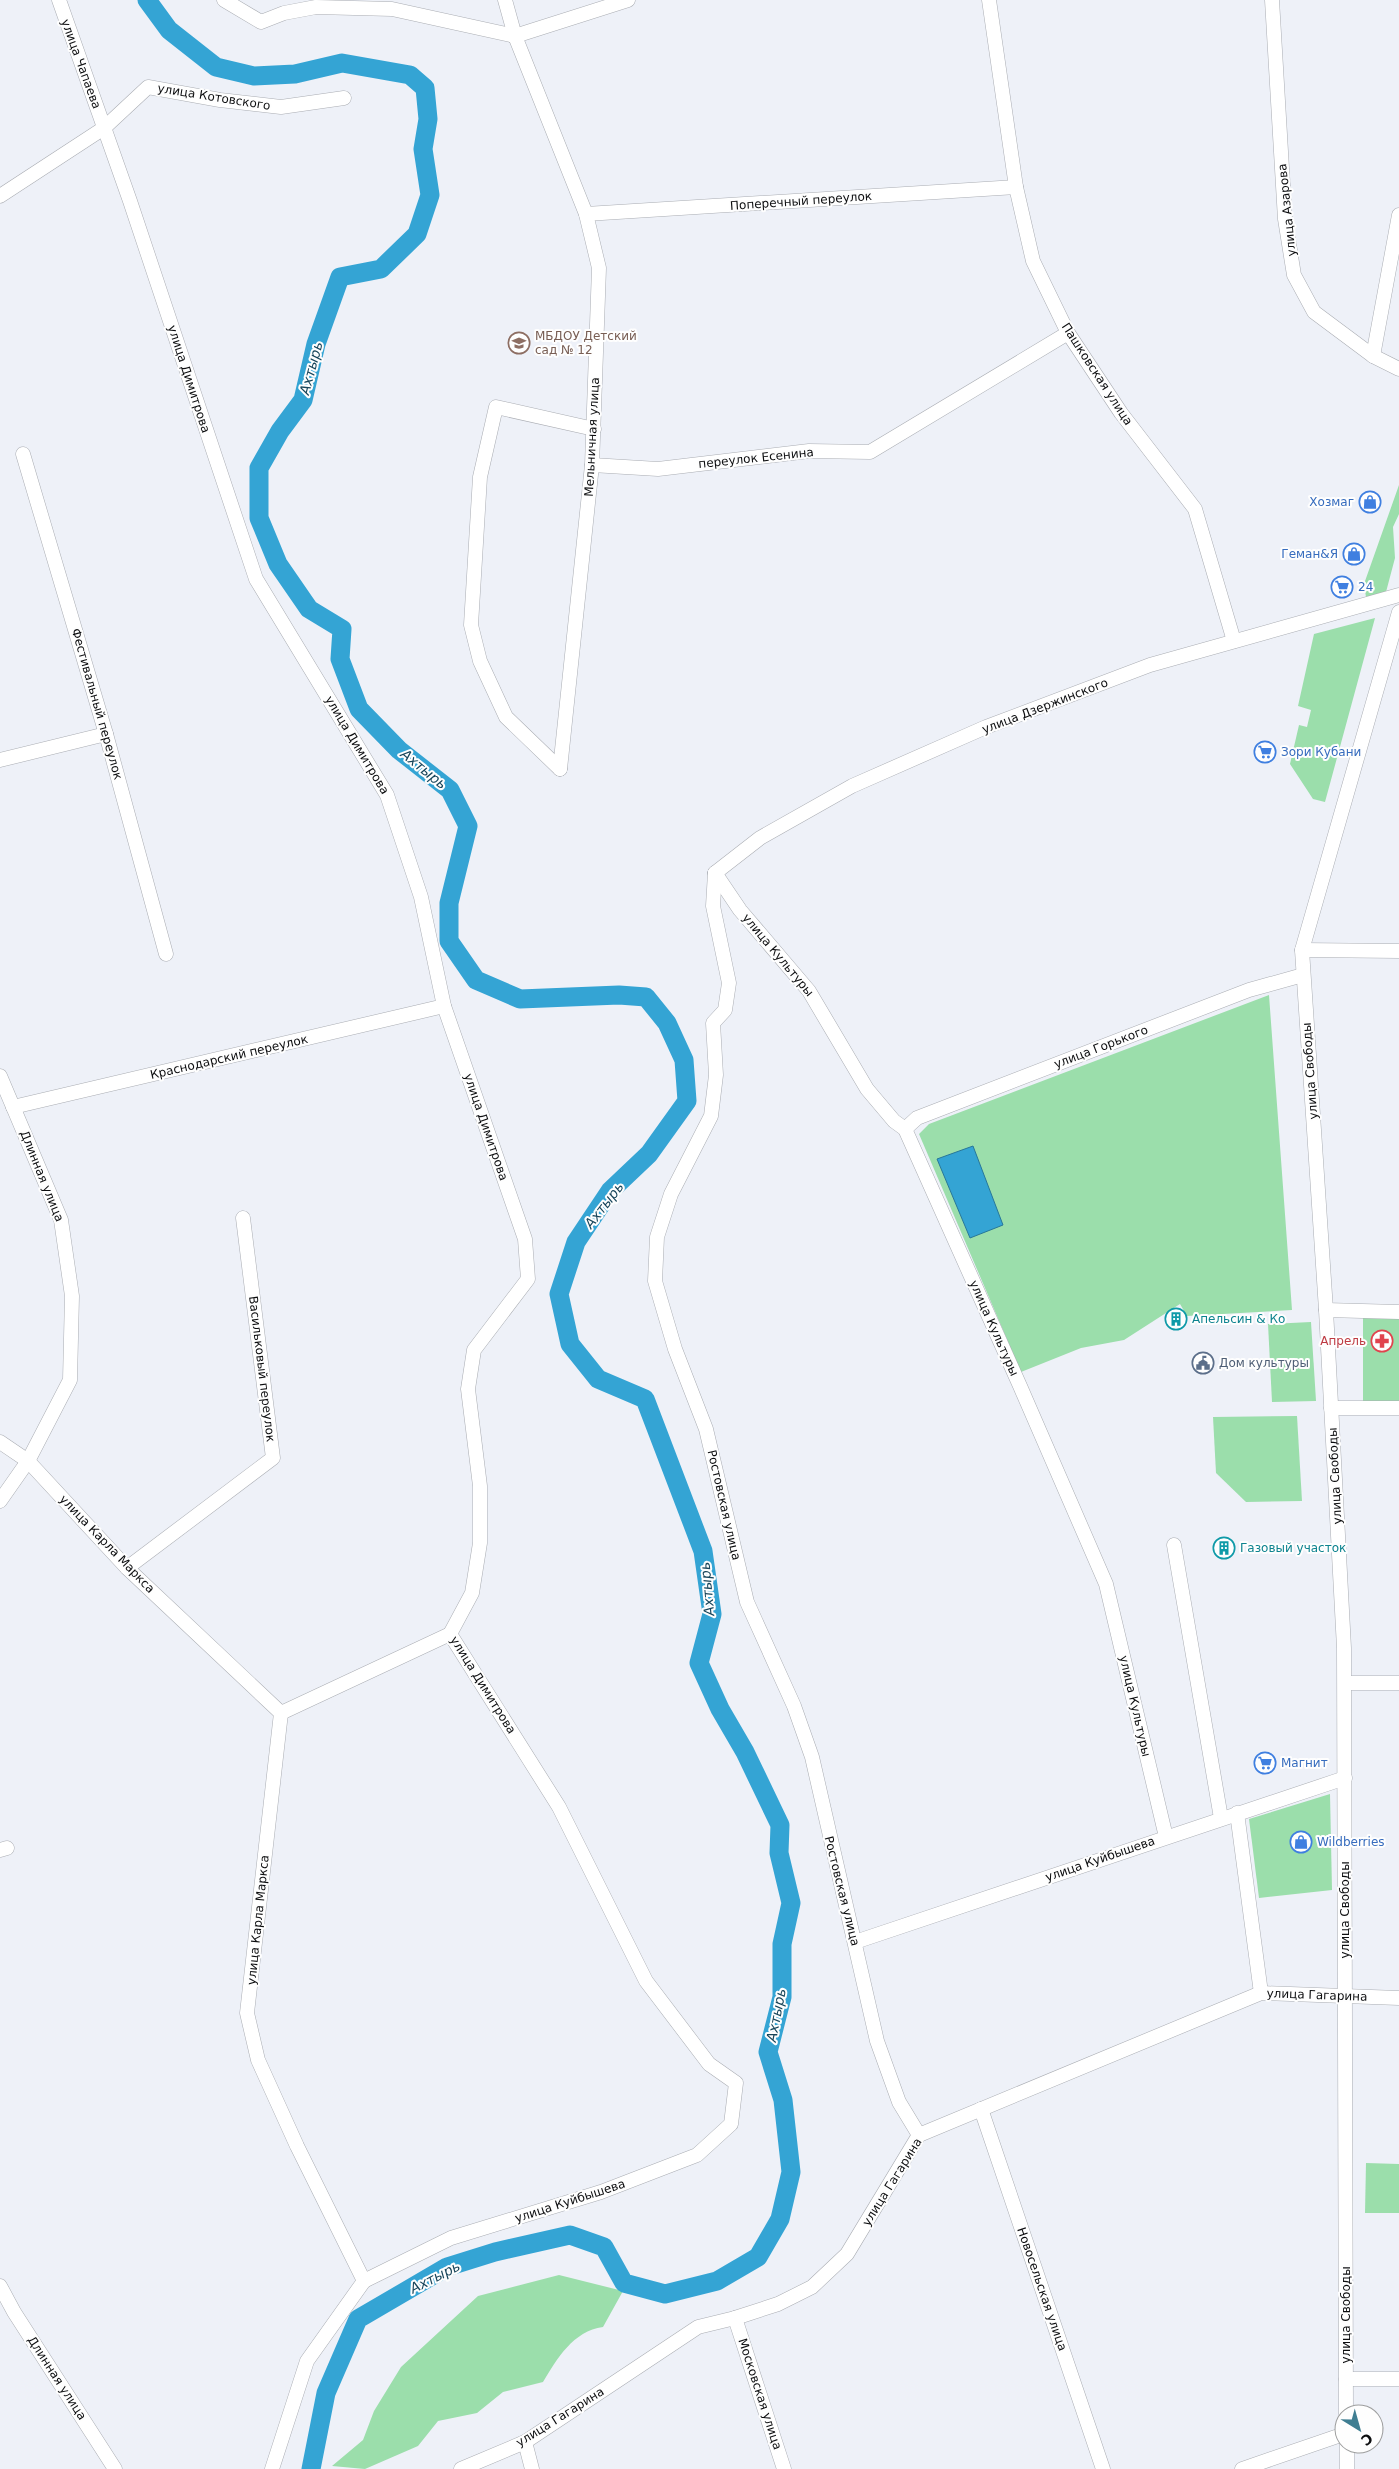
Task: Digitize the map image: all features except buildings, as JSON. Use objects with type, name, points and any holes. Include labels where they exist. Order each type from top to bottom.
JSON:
[{"type":"street","name":"улица Чапаева","points":[[59,0],[104,128]]},
{"type":"street","points":[[224,0],[261,22],[284,14],[316,7],[392,9],[515,36],[628,0]]},
{"type":"street","name":"Мельничная улица","points":[[505,0],[515,36],[586,214],[599,268],[594,429],[592,465],[560,768],[506,716],[480,661],[471,625],[480,477],[496,407],[594,429]]},
{"type":"street","name":"Пашковская улица","points":[[989,0],[1016,187],[1032,261],[1068,333],[1121,413],[1195,510],[1234,641]]},
{"type":"street","name":"улица Азарова","points":[[1272,0],[1285,219],[1294,275],[1314,312],[1372,356],[1399,369]]},
{"type":"street","name":"улица Котовского","points":[[0,196],[104,128],[148,87],[220,100],[281,107],[344,98]]},
{"type":"street","name":"улица Димитрова","points":[[104,128],[256,579],[387,795],[421,897],[444,1006],[525,1238],[528,1279],[474,1350],[468,1389],[480,1486],[480,1543],[472,1593],[450,1634],[559,1807],[646,1981],[709,2064],[736,2083]]},
{"type":"street","name":"Поперечный переулок","points":[[586,214],[1016,187]]},
{"type":"street","points":[[1372,356],[1399,216]]},
{"type":"street","name":"переулок Есенина","points":[[592,465],[658,470],[809,451],[870,452],[1068,333]]},
{"type":"street","name":"Фестивальный переулок","points":[[23,454],[106,734],[166,954]]},
{"type":"street","name":"улица Дзержинского","points":[[715,873],[760,838],[861,782],[995,724],[1150,665],[1399,595]]},
{"type":"street","name":"улица Свободы","points":[[1346,2404],[1345,1683],[1326,1310],[1302,950],[1399,612]]},
{"type":"street","points":[[0,760],[106,734]]},
{"type":"street","name":"улица Культуры","points":[[715,873],[740,910],[809,991],[867,1089],[894,1121],[905,1129],[1106,1584],[1166,1837]]},
{"type":"street","name":"Ростовская улица","points":[[715,873],[713,906],[729,983],[725,1010],[713,1023],[716,1075],[711,1116],[671,1194],[657,1237],[655,1281],[674,1349],[706,1429],[747,1602],[794,1706],[812,1757],[824,1821],[855,1942],[877,2042],[899,2102],[919,2135]]},
{"type":"street","points":[[1302,950],[1399,950]]},
{"type":"street","name":"улица Горького","points":[[905,1129],[917,1118],[926,1114],[1250,990],[1303,975]]},
{"type":"street","name":"Краснодарский переулок","points":[[13,1107],[444,1006]]},
{"type":"street","name":"Длинная улица","points":[[0,1076],[61,1220],[72,1296],[70,1380],[28,1461],[0,1501]]},
{"type":"street","name":"Васильковый переулок","points":[[127,1568],[273,1458],[243,1218]]},
{"type":"street","points":[[1326,1310],[1399,1312]]},
{"type":"street","points":[[1331,1408],[1399,1408]]},
{"type":"street","name":"улица Карла Маркса","points":[[0,1442],[28,1461],[127,1568],[281,1713],[247,2013],[258,2060],[297,2146],[364,2282]]},
{"type":"street","points":[[1174,1545],[1221,1818]]},
{"type":"street","points":[[281,1713],[450,1634]]},
{"type":"street","points":[[1345,1683],[1399,1683]]},
{"type":"street","name":"улица Куйбышева","points":[[855,1942],[1345,1778]]},
{"type":"street","points":[[1237,1813],[1261,1993]]},
{"type":"street","name":"улица Гагарина","points":[[461,2469],[525,2442],[698,2327],[735,2318],[778,2304],[812,2287],[847,2254],[919,2135],[1261,1993],[1399,1998]]},
{"type":"street","name":"улица Куйбышева","points":[[364,2282],[451,2238],[601,2192],[697,2155],[731,2124],[736,2083]]},
{"type":"street","name":"Новосельская улица","points":[[980,2109],[1103,2469]]},
{"type":"street","points":[[272,2469],[307,2361],[364,2282]]},
{"type":"street","name":"Длинная улица","points":[[0,2286],[14,2312],[114,2469]]},
{"type":"street","name":"Московская улица","points":[[735,2318],[784,2469]]},
{"type":"street","points":[[1346,2379],[1399,2378]]},
{"type":"street","points":[[1242,2469],[1334,2437]]},
{"type":"street","points":[[525,2442],[532,2469]]},
{"type":"street","points":[[1346,2454],[1347,2469]]},
{"type":"green space","points":[[1399,485],[1399,514],[1393,527],[1395,558],[1386,592],[1366,597],[1364,584]]},
{"type":"green space","points":[[1375,618],[1325,802],[1313,799],[1290,764],[1299,725],[1307,727],[1311,710],[1298,706],[1314,634]]},
{"type":"green space","points":[[1269,995],[1292,1310],[1187,1316],[1180,1304],[1124,1340],[1081,1348],[1021,1372],[919,1134],[929,1124]]},
{"type":"green space","points":[[1363,1317],[1399,1317],[1399,1401],[1363,1401]]},
{"type":"green space","points":[[1311,1322],[1316,1401],[1272,1402],[1268,1324]]},
{"type":"green space","points":[[1297,1416],[1302,1501],[1246,1502],[1216,1473],[1213,1417]]},
{"type":"green space","points":[[1330,1794],[1332,1890],[1259,1898],[1249,1819]]},
{"type":"green space","points":[[1366,2163],[1399,2164],[1399,2213],[1365,2213]]},
{"type":"green space","points":[[559,2275],[623,2291],[603,2327],[583,2334],[567,2347],[543,2382],[503,2392],[477,2413],[438,2421],[418,2446],[365,2469],[332,2466],[363,2440],[374,2411],[401,2367],[478,2296]]},
{"type":"water","points":[[973,1146],[1003,1225],[970,1238],[937,1159]]},
{"type":"waterway","name":"Ахтырь","points":[[147,0],[169,30],[216,67],[254,76],[295,74],[342,63],[410,75],[425,88],[428,119],[423,149],[430,195],[417,234],[381,269],[340,277],[316,344],[303,400],[280,431],[259,468],[259,518],[278,564],[309,609],[342,629],[340,659],[359,709],[399,750],[450,790],[468,826],[449,903],[449,941],[476,980],[520,999],[619,995],[646,997],[667,1023],[684,1060],[687,1101],[649,1154],[610,1191],[576,1242],[559,1294],[570,1344],[598,1379],[645,1399],[703,1551],[712,1614],[699,1663],[720,1709],[745,1752],[780,1825],[779,1853],[791,1903],[782,1944],[782,1997],[768,2052],[783,2100],[791,2172],[780,2219],[758,2257],[717,2281],[665,2294],[624,2283],[604,2247],[570,2235],[495,2252],[447,2267],[358,2319],[326,2393],[311,2469]]},
{"type":"place","name":"МБДОУ Детский сад № 12","points":[[519,343]]},
{"type":"place","name":"Хозмаг","points":[[1370,502]]},
{"type":"place","name":"Геман&Я","points":[[1354,554]]},
{"type":"place","name":"24","points":[[1342,587]]},
{"type":"place","name":"Зори Кубани","points":[[1265,752]]},
{"type":"place","name":"Апельсин & Ко","points":[[1176,1319]]},
{"type":"place","name":"Апрель","points":[[1382,1341]]},
{"type":"place","name":"Дом культуры","points":[[1203,1363]]},
{"type":"place","name":"Газовый участок","points":[[1224,1548]]},
{"type":"place","name":"Магнит","points":[[1265,1763]]},
{"type":"place","name":"Wildberries","points":[[1301,1842]]}]
